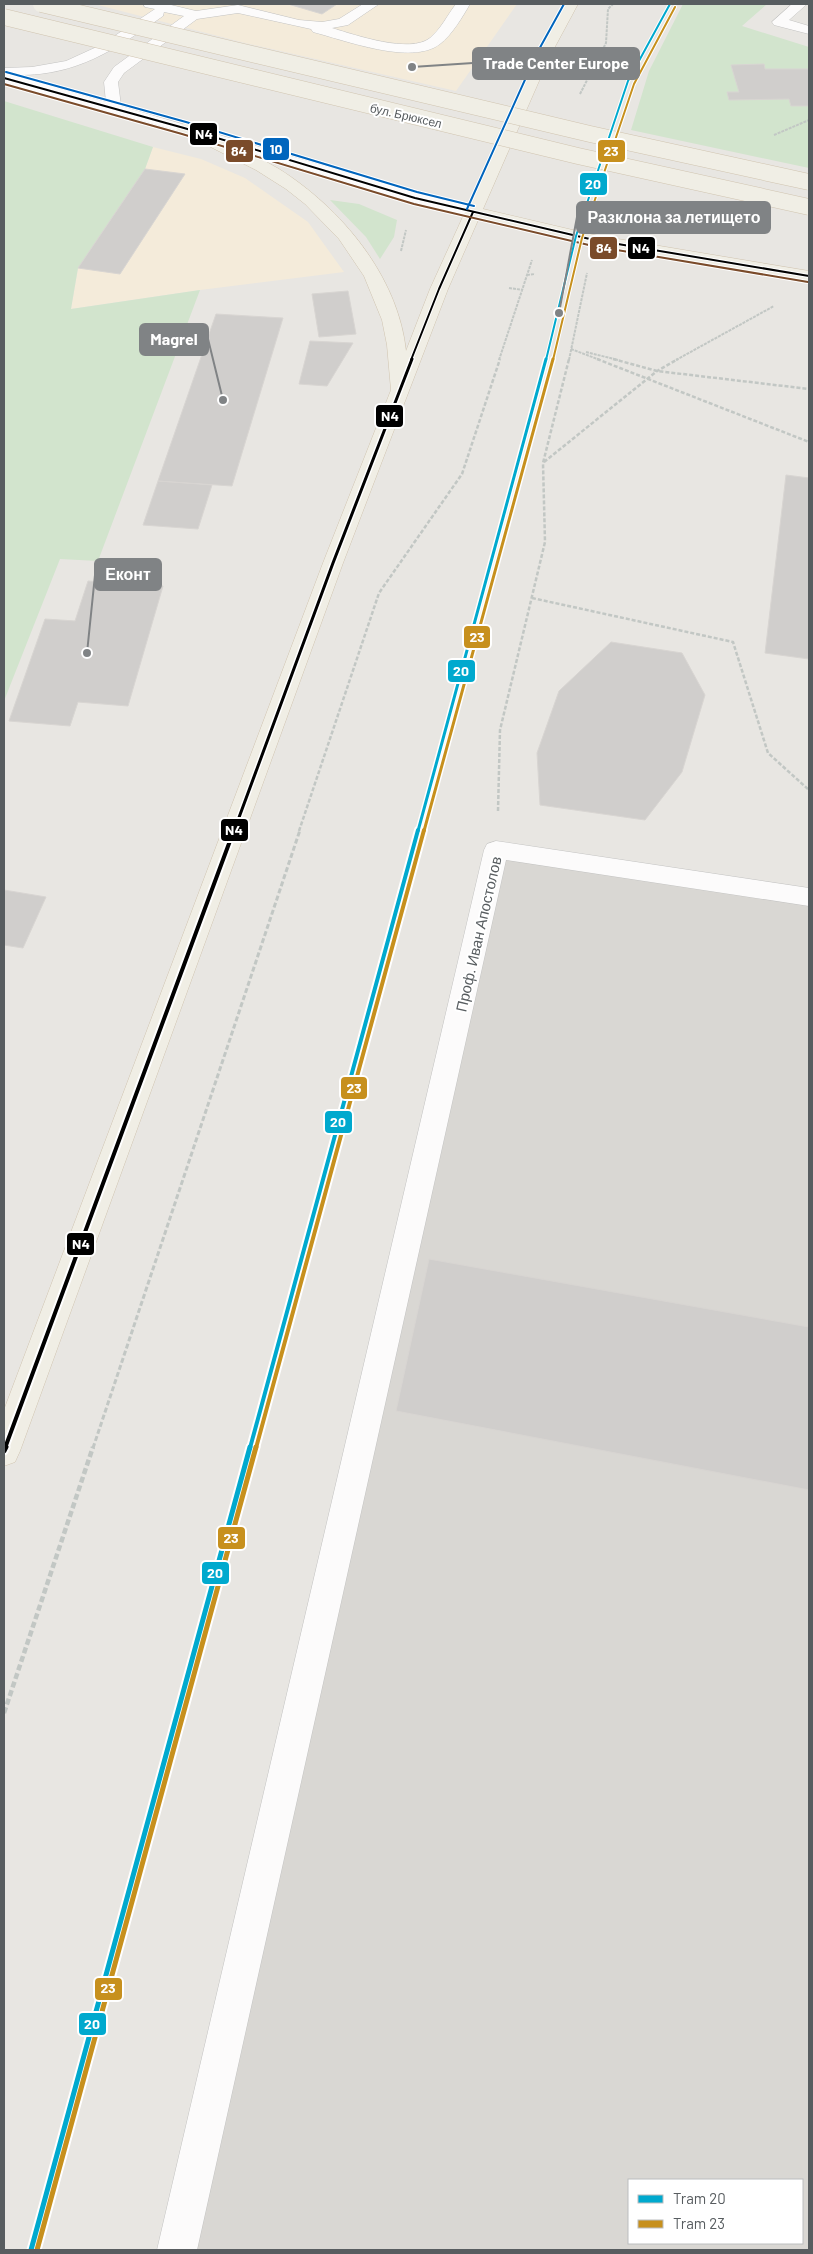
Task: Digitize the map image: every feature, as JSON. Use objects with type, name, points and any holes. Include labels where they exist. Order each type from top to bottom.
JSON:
[{"type":"main road","name":"бул. Брюксел","points":[[41,4],[590,134],[809,182]]},
{"type":"main road","points":[[4,1451],[332,563],[443,280],[543,56],[571,4]]},
{"type":"main road","name":"бул. Брюксел","points":[[4,17],[578,156],[809,207]]},
{"type":"main road","points":[[184,128],[273,173],[309,200],[349,240],[371,275],[392,321],[399,393]]},
{"type":"main road","points":[[473,212],[594,240],[809,276]]},
{"type":"street","points":[[150,4],[196,15],[238,9],[394,46],[413,48],[435,41],[463,4]]},
{"type":"street","points":[[299,24],[322,26],[343,22],[372,4]]},
{"type":"street","points":[[800,4],[779,22],[809,30]]},
{"type":"street","points":[[4,71],[44,71],[85,60],[166,8]]},
{"type":"street","points":[[114,108],[111,82],[119,70],[196,15]]},
{"type":"street","points":[[4,78],[184,128],[408,196],[473,212]]},
{"type":"street","name":"Проф. Иван Апостолов","points":[[177,2250],[496,850],[809,897]]},
{"type":"path","points":[[496,850],[500,730],[545,542],[543,464],[565,379],[588,268]]},
{"type":"path","points":[[4,1713],[379,593],[462,474],[530,269]]},
{"type":"path","points":[[528,276],[535,274]]},
{"type":"path","points":[[509,288],[523,290]]},
{"type":"path","points":[[543,464],[658,371],[776,305]]},
{"type":"path","points":[[571,348],[658,371],[809,389]]},
{"type":"path","points":[[571,348],[809,442]]},
{"type":"path","points":[[532,598],[733,642],[768,753],[809,790]]},
{"type":"shaded area","points":[[94,4],[517,4],[456,91],[245,43]]},
{"type":"shaded area","points":[[153,147],[201,159],[245,178],[308,222],[344,272],[200,290],[71,309],[78,268],[145,169]]},
{"type":"shaded area","points":[[496,850],[809,897],[809,2250],[177,2250]]},
{"type":"green space","points":[[683,4],[767,4],[742,26],[809,47],[809,168],[631,130],[649,71]]},
{"type":"green space","points":[[4,101],[153,147],[145,169],[78,268],[71,309],[200,290],[98,561],[60,559],[4,701]]},
{"type":"green space","points":[[330,200],[359,204],[397,220],[394,237],[380,259],[366,237]]},
{"type":"building","points":[[288,4],[337,4],[322,14]]},
{"type":"building","points":[[764,64],[765,69],[809,69],[809,106],[791,106],[789,99],[729,100],[727,92],[739,92],[731,65]]},
{"type":"building","points":[[145,169],[185,174],[120,274],[78,268]]},
{"type":"building","points":[[348,291],[356,334],[319,337],[312,294]]},
{"type":"building","points":[[216,314],[283,318],[232,486],[158,481]]},
{"type":"building","points":[[310,341],[353,343],[327,386],[299,384]]},
{"type":"building","points":[[786,475],[809,478],[809,659],[765,653]]},
{"type":"building","points":[[158,481],[212,485],[198,529],[143,525]]},
{"type":"building","points":[[88,581],[163,586],[128,706],[78,702],[70,726],[9,721],[45,619],[75,621]]},
{"type":"building","points":[[611,642],[682,653],[705,695],[682,772],[645,820],[540,805],[537,753],[559,691]]},
{"type":"building","points":[[4,890],[46,897],[23,948],[4,945]]},
{"type":"building","points":[[429,1259],[809,1327],[809,1490],[396,1411]]},
{"type":"tram line","name":"20","points":[[31,2250],[559,313],[576,236],[628,81],[670,4]]},
{"type":"tram line","name":"23","points":[[37,2250],[565,315],[582,238],[634,84],[675,7]]},
{"type":"transit line","name":"10","points":[[467,209],[537,53],[564,4]]},
{"type":"transit line","name":"10","points":[[6,72],[186,122],[417,192],[474,206]]},
{"type":"transit line","name":"N4","points":[[4,78],[184,128],[415,198],[594,240],[809,276]]},
{"type":"transit line","name":"84","points":[[4,84],[182,134],[414,204],[593,246],[808,282]]},
{"type":"transit line","name":"N4","points":[[4,1451],[333,563],[439,289],[473,212]]},
{"type":"place","name":"Trade Center Europe","points":[[412,67]]},
{"type":"place","name":"Разклона за летището","points":[[559,313]]},
{"type":"place","name":"Magrel","points":[[223,400]]},
{"type":"place","name":"Еконт","points":[[87,653]]}]
